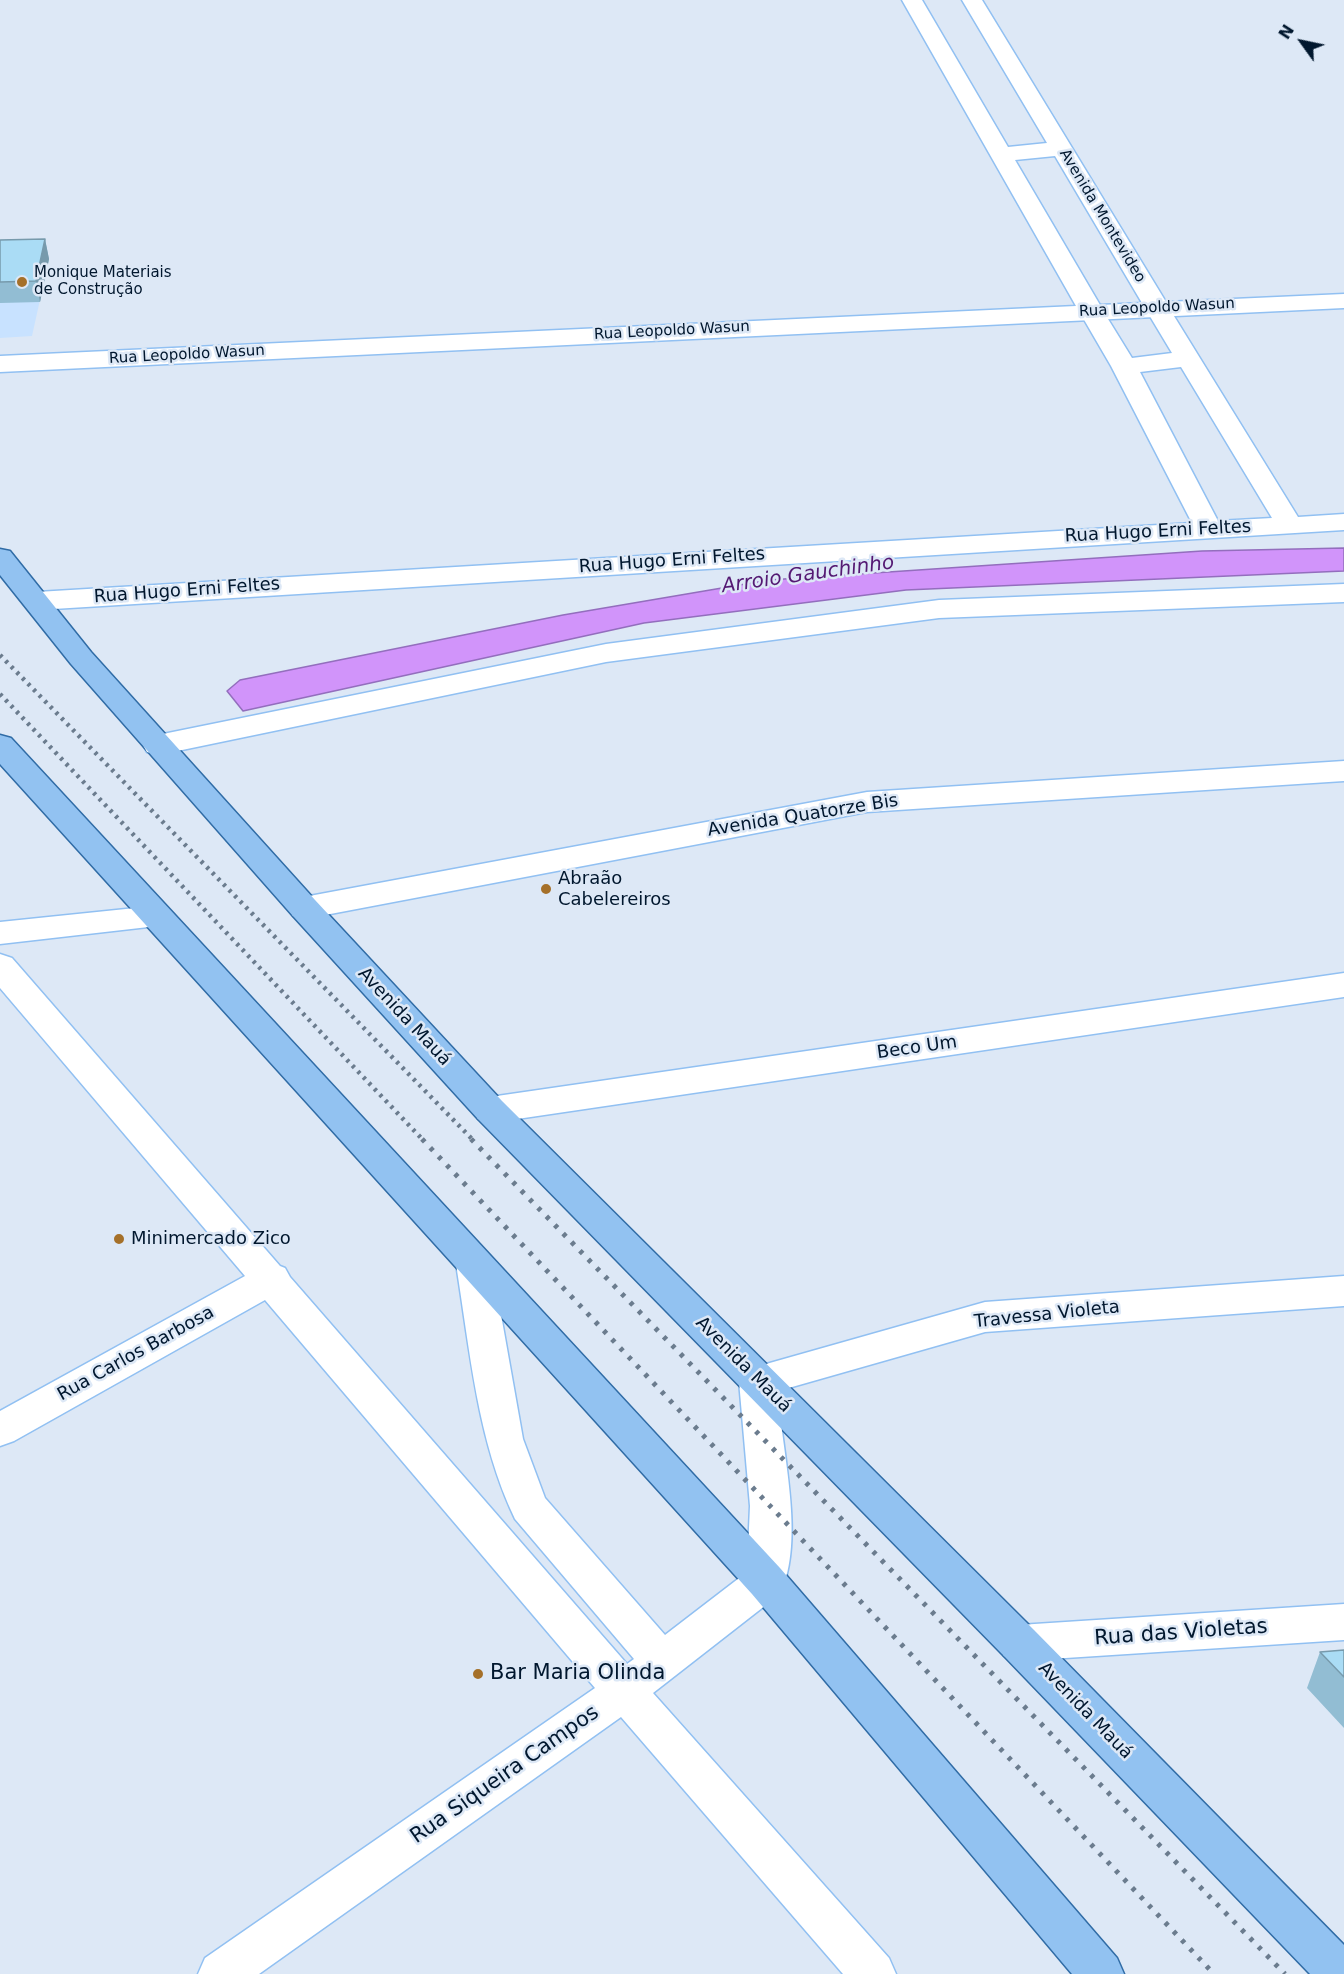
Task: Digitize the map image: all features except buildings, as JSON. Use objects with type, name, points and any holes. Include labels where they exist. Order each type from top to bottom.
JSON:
[{"type":"main road","name":"Avenida Mauá","points":[[0,557],[81,658],[158,745],[490,1110],[1019,1643],[1341,1974]]},
{"type":"main road","points":[[3,748],[155,917],[766,1581],[1101,1974]]},
{"type":"street","points":[[912,0],[1124,366],[1208,528]]},
{"type":"street","name":"Avenida Montevideo","points":[[972,0],[1289,524]]},
{"type":"street","points":[[929,31],[987,27]]},
{"type":"street","points":[[1000,154],[1061,149]]},
{"type":"street","name":"Rua Leopoldo Wasun","points":[[0,364],[1091,311],[1344,301]]},
{"type":"street","points":[[1124,366],[1188,359]]},
{"type":"street","name":"Rua Hugo Erni Feltes","points":[[37,601],[1208,528],[1344,522]]},
{"type":"street","points":[[158,745],[606,653],[927,611],[1344,593]]},
{"type":"street","name":"Avenida Quatorze Bis","points":[[304,908],[867,802],[1344,771]]},
{"type":"street","points":[[0,933],[155,917]]},
{"type":"street","points":[[0,966],[272,1278],[624,1690],[873,1974]]},
{"type":"street","name":"Beco Um","points":[[490,1110],[1344,985]]},
{"type":"street","points":[[474,1264],[504,1439],[529,1507],[662,1662]]},
{"type":"street","name":"Rua Carlos Barbosa","points":[[0,1430],[272,1278]]},
{"type":"street","name":"Travessa Violeta","points":[[758,1381],[986,1317],[1344,1291]]},
{"type":"street","points":[[758,1381],[759,1424],[770,1502],[771,1537],[766,1581]]},
{"type":"street","name":"Rua Siqueira Campos","points":[[221,1974],[624,1690],[766,1581]]},
{"type":"street","name":"Rua das Violetas","points":[[1019,1643],[1344,1622]]},
{"type":"shaded area","name":"Monique Materiais de Construção","points":[[49,259],[32,336],[0,338],[0,261]]},
{"type":"shaded area","points":[[1344,548],[1344,571],[906,590],[644,623],[243,711],[227,691],[240,680],[563,615],[769,580],[1202,551]]},
{"type":"railway","points":[[0,655],[473,1140]]},
{"type":"railway","points":[[0,694],[423,1140]]},
{"type":"railway","points":[[422,1139],[1214,1974]]},
{"type":"railway","points":[[471,1139],[1285,1974]]},
{"type":"place","name":"Monique Materiais de Construção","points":[[22,282]]},
{"type":"place","name":"Abraão Cabelereiros","points":[[546,889]]},
{"type":"place","name":"Minimercado Zico","points":[[119,1239]]},
{"type":"place","name":"Bar Maria Olinda","points":[[478,1674]]},
{"type":"water label","name":"Arroio Gauchinho","points":[[808,575]]}]
